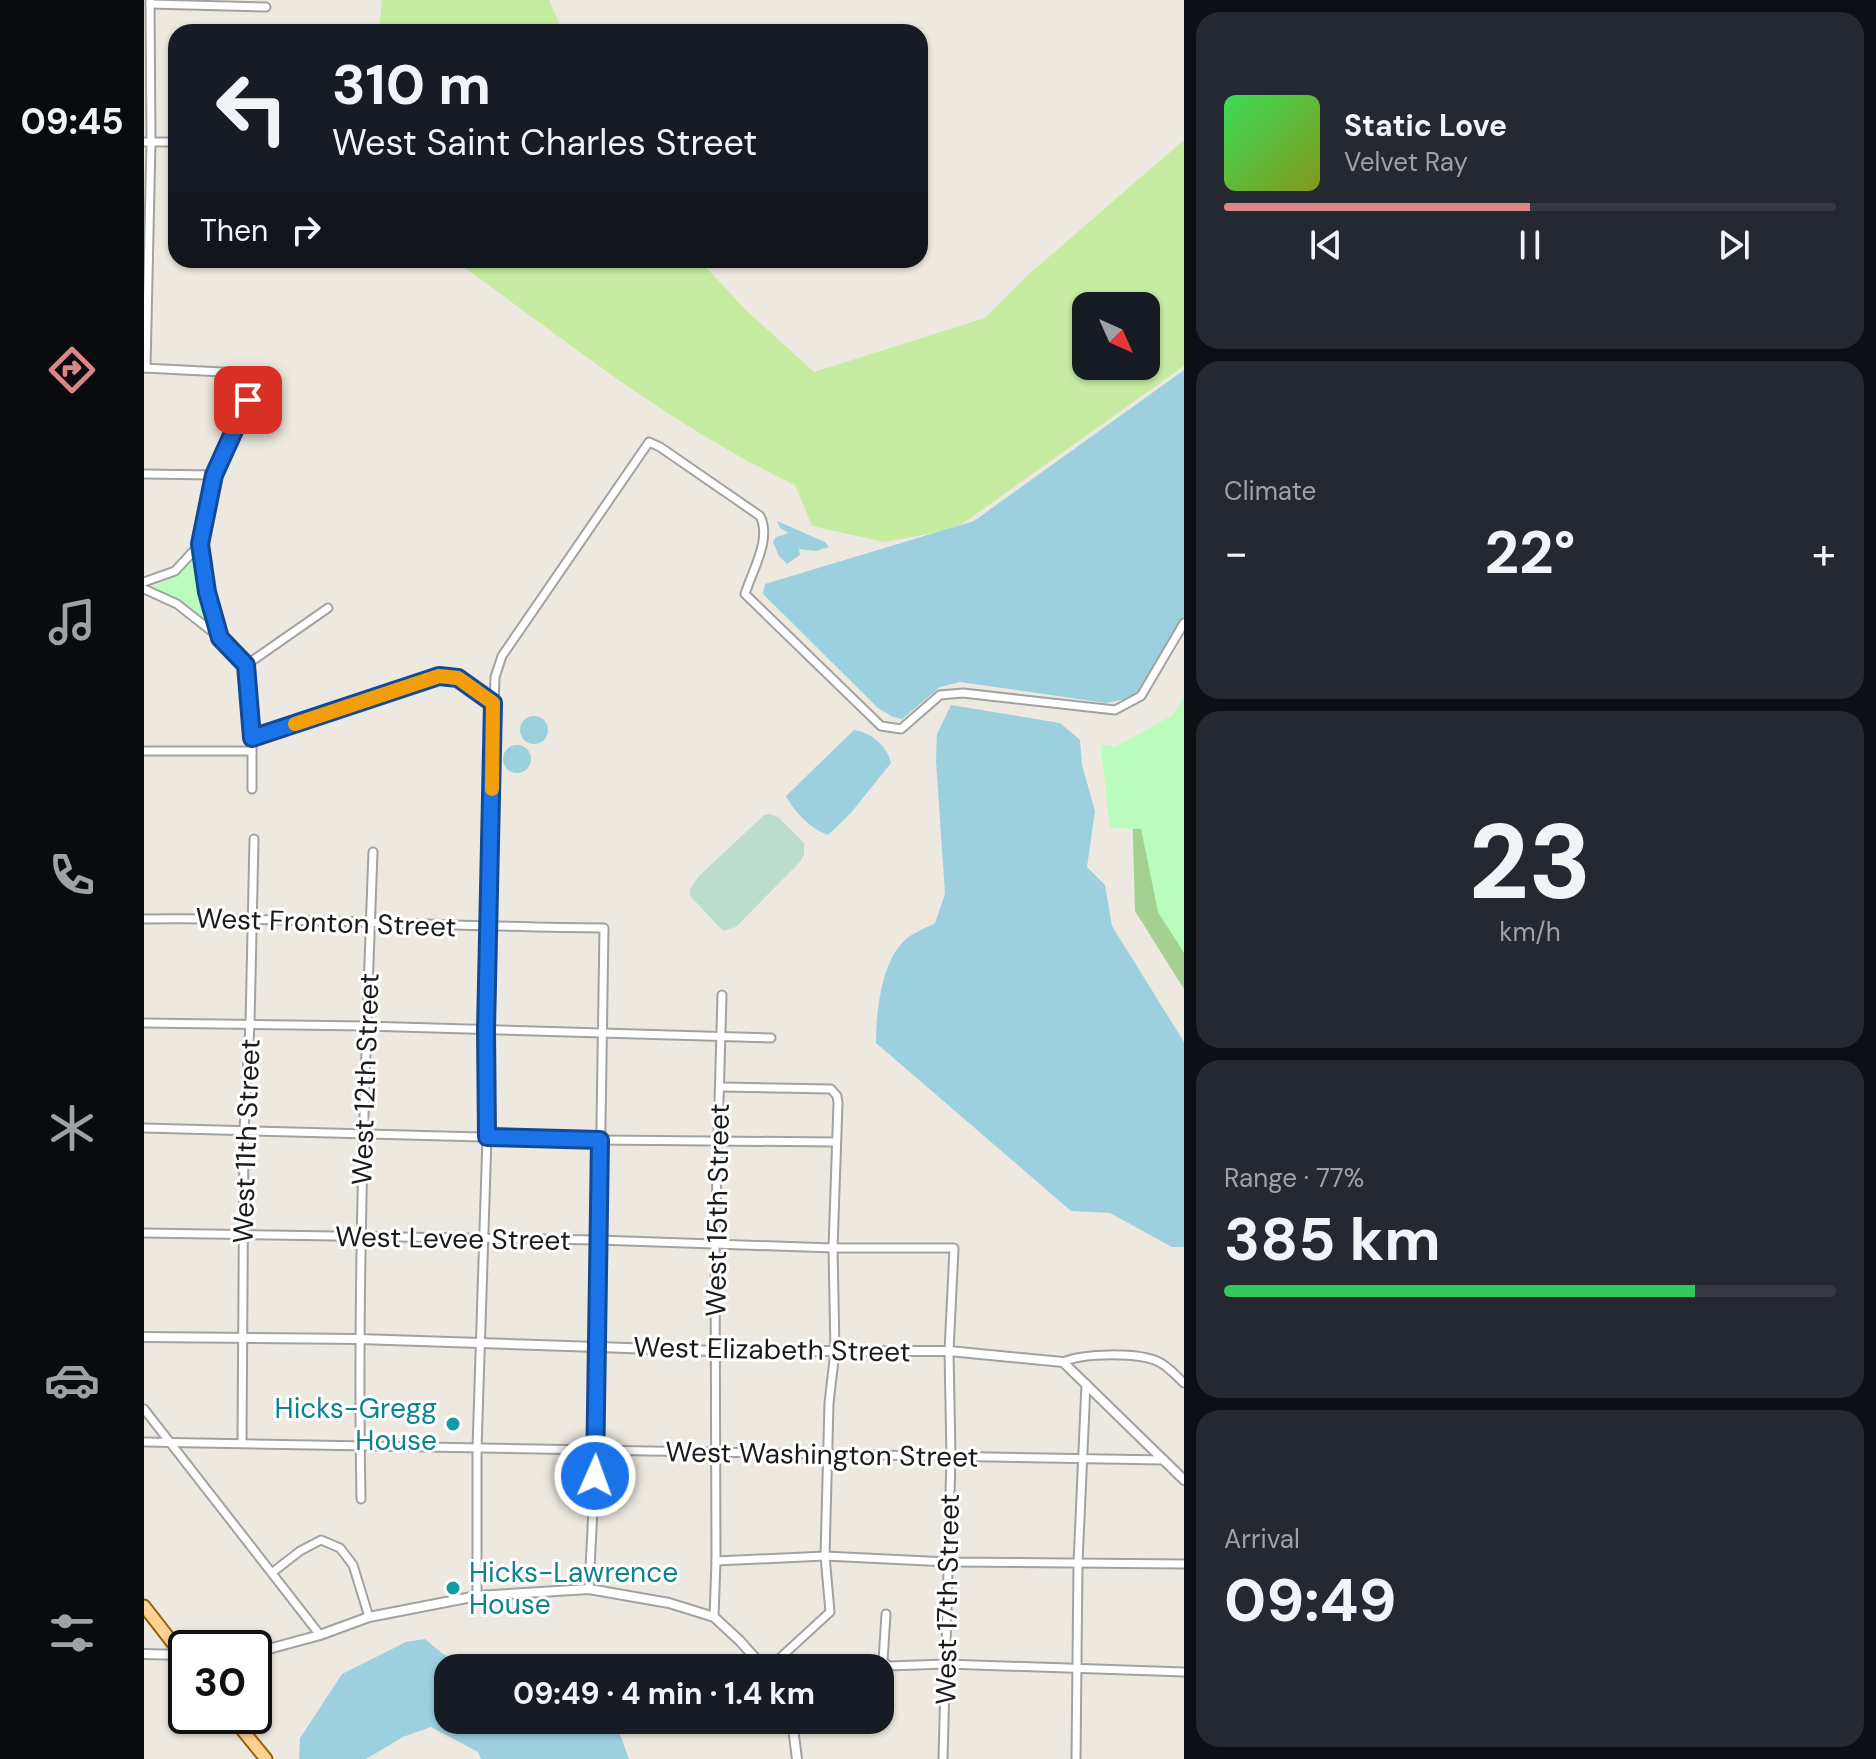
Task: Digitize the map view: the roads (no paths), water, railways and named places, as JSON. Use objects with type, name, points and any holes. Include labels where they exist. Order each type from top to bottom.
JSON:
[{"type":"main road","points":[[144,1606],[168,1636]]},
{"type":"main road","points":[[246,1734],[266,1759]]},
{"type":"street","points":[[220,638],[207,592],[200,544],[214,475],[259,374],[145,368],[150,2],[266,7]]},
{"type":"street","points":[[477,1596],[477,1449],[487,1137],[487,927],[496,667],[649,442],[760,516],[765,525],[764,538],[745,594],[881,726],[901,729],[940,695],[963,693],[1115,710],[1141,696],[1184,623]]},
{"type":"street","points":[[144,474],[214,475]]},
{"type":"street","points":[[144,582],[175,571],[200,544]]},
{"type":"street","points":[[144,589],[177,604],[220,638],[246,665],[252,738],[252,789]]},
{"type":"street","points":[[246,665],[328,608]]},
{"type":"street","points":[[252,738],[439,676],[458,678],[493,703]]},
{"type":"street","points":[[144,751],[251,751]]},
{"type":"street","name":"West 11th Street","points":[[242,1442],[244,1131],[254,839]]},
{"type":"street","name":"West 12th Street","points":[[361,1499],[359,1339],[365,1026],[373,852]]},
{"type":"street","name":"West Fronton Street","points":[[144,919],[253,918],[604,928],[604,1032]]},
{"type":"street","name":"West 15th Street","points":[[714,1617],[715,1245],[722,995]]},
{"type":"street","points":[[144,1023],[771,1038]]},
{"type":"street","points":[[589,1589],[596,1449],[604,1032]]},
{"type":"street","points":[[720,1087],[831,1089],[838,1103],[833,1248],[835,1351],[829,1403],[825,1556],[830,1612],[782,1654]]},
{"type":"street","points":[[144,1128],[600,1140],[836,1142]]},
{"type":"street","name":"West Levee Street","points":[[144,1233],[954,1248]]},
{"type":"street","name":"West 17th Street","points":[[943,1759],[951,1457],[949,1351],[954,1248]]},
{"type":"street","name":"West Elizabeth Street","points":[[144,1337],[359,1339],[715,1351],[949,1351],[1063,1362]]},
{"type":"street","points":[[1184,1383],[1158,1361],[1136,1356],[1077,1356],[1063,1362],[1184,1480]]},
{"type":"street","points":[[1076,1759],[1078,1563],[1086,1384]]},
{"type":"street","points":[[144,1409],[320,1635]]},
{"type":"street","name":"West Washington Street","points":[[144,1442],[1164,1460]]},
{"type":"street","points":[[273,1572],[300,1551],[321,1540],[340,1548],[353,1565],[369,1617]]},
{"type":"street","points":[[716,1561],[825,1556],[948,1562],[1184,1564]]},
{"type":"street","points":[[272,1648],[369,1617],[477,1596],[589,1589],[669,1603],[714,1617],[753,1654]]},
{"type":"street","points":[[886,1614],[883,1661],[888,1666],[946,1664],[1184,1672]]},
{"type":"street","points":[[144,1654],[168,1656]]},
{"type":"street","points":[[794,1734],[797,1759]]},
{"type":"water","points":[[1184,370],[1184,617],[1142,689],[1126,699],[1106,703],[960,682],[940,687],[902,719],[893,717],[878,708],[763,594],[765,584],[974,521]]},
{"type":"water","points":[[777,521],[825,542],[829,547],[816,551],[799,549],[800,555],[787,564],[779,556],[773,542],[776,537],[789,533],[780,528]]},
{"type":"water","points":[[951,705],[1060,723],[1080,740],[1082,765],[1095,811],[1087,867],[1105,885],[1112,926],[1184,1042],[1184,1247],[1172,1247],[1110,1213],[1071,1211],[876,1043],[879,1004],[890,963],[906,939],[935,923],[945,894],[936,761],[937,734]]},
{"type":"water","points":[[534,716],[544,720],[548,730],[544,740],[534,744],[524,740],[520,730],[524,720]]},
{"type":"water","points":[[854,730],[878,741],[891,763],[850,814],[828,835],[804,819],[786,796]]},
{"type":"water","points":[[517,745],[527,749],[531,759],[527,769],[517,773],[507,769],[503,759],[507,749]]},
{"type":"water","points":[[425,1639],[443,1654],[434,1654],[434,1729],[403,1737],[366,1759],[299,1759],[300,1738],[342,1674],[406,1642]]},
{"type":"water","points":[[444,1734],[620,1734],[629,1759],[481,1759],[478,1752]]},
{"type":"place","name":"Hicks-Gregg House","points":[[453,1424]]},
{"type":"place","name":"Hicks-Lawrence House","points":[[453,1588]]}]
